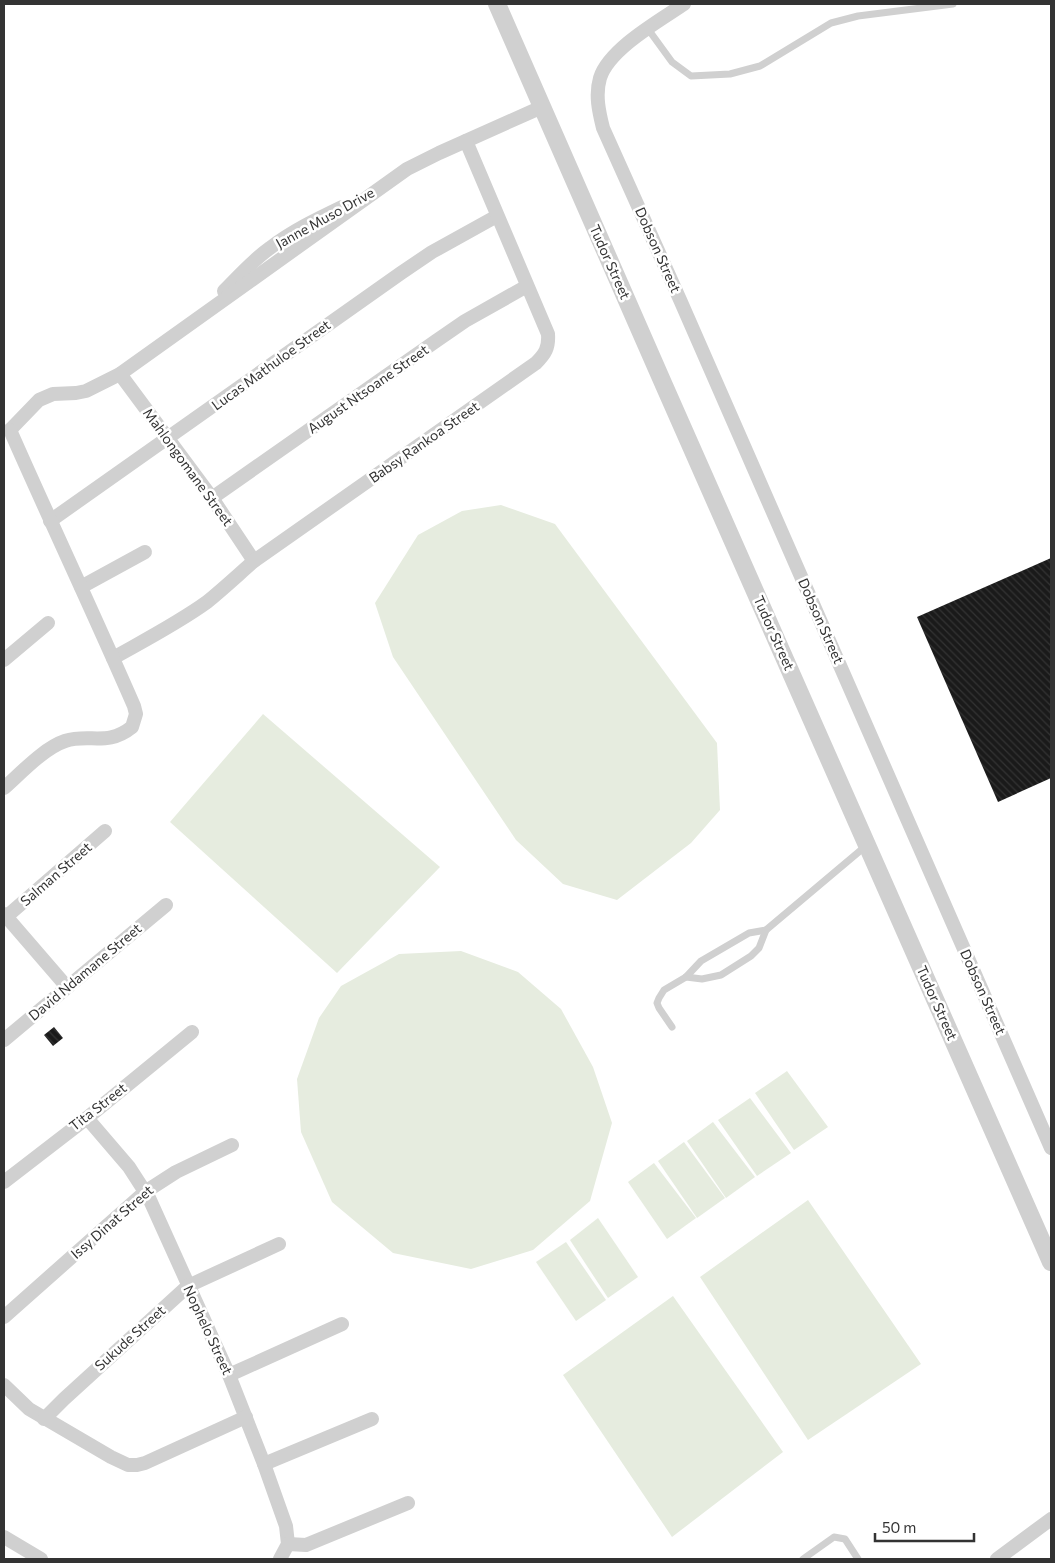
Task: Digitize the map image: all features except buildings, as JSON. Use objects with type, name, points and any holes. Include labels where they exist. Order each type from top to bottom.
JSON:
[{"type":"street","name":"Tudor Street","points":[[497,4],[679,421],[1051,1262]]},
{"type":"street","points":[[648,29],[684,4]]},
{"type":"street","name":"Dobson Street","points":[[648,29],[616,53],[605,66],[597,92],[598,111],[603,128],[1051,1148]]},
{"type":"street","name":"Janne Muso Drive","points":[[7,431],[39,400],[53,394],[76,394],[86,391],[120,374],[206,312],[248,267],[270,248],[314,220],[380,187],[407,169],[542,107]]},
{"type":"street","name":"Babsy Rankoa Street","points":[[114,658],[206,602],[254,561],[536,363],[544,355],[549,346],[548,334],[466,141]]},
{"type":"street","name":"Lucas Mathuloe Street","points":[[50,521],[401,272],[432,252],[498,216]]},
{"type":"street","name":"August Ntsoane Street","points":[[212,498],[458,326],[527,286]]},
{"type":"street","name":"Mahlongomane Street","points":[[120,374],[212,498],[254,561]]},
{"type":"street","points":[[4,788],[55,745],[68,740],[116,737],[132,727],[136,714],[114,658],[7,431]]},
{"type":"street","points":[[80,587],[145,552]]},
{"type":"street","points":[[4,660],[48,623]]},
{"type":"street","name":"Salman Street","points":[[5,915],[105,831]]},
{"type":"street","name":"David Ndamane Street","points":[[4,1040],[166,905]]},
{"type":"street","points":[[5,915],[67,987]]},
{"type":"street","name":"Tita Street","points":[[4,1182],[87,1118],[192,1032]]},
{"type":"street","name":"Nophelo Street","points":[[87,1118],[129,1168],[145,1192],[161,1222],[246,1417],[286,1526],[288,1544]]},
{"type":"street","name":"Issy Dinat Street","points":[[4,1317],[145,1192],[176,1172],[232,1145]]},
{"type":"street","name":"Sukude Street","points":[[44,1419],[188,1286],[279,1244]]},
{"type":"street","points":[[229,1376],[342,1324]]},
{"type":"street","points":[[4,1385],[29,1409],[44,1419],[128,1465],[137,1465],[246,1417]]},
{"type":"street","points":[[264,1464],[372,1419]]},
{"type":"street","points":[[280,1559],[288,1544],[306,1545],[408,1503]]},
{"type":"street","points":[[997,1559],[1051,1519]]},
{"type":"street","points":[[4,1537],[41,1559]]},
{"type":"lane","points":[[648,29],[672,62],[691,76],[730,74],[760,66],[831,23],[858,16],[953,4]]},
{"type":"lane","points":[[686,977],[702,979],[721,975],[751,956],[759,948],[766,930],[867,845]]},
{"type":"lane","points":[[672,1027],[657,1003],[664,990],[686,977],[701,961],[749,933],[766,930]]},
{"type":"lane","points":[[803,1559],[834,1537],[841,1537],[845,1540],[858,1559]]},
{"type":"shaded area","points":[[501,505],[555,524],[717,743],[720,810],[691,843],[617,900],[563,884],[516,840],[393,657],[375,603],[418,535],[462,511]]},
{"type":"shaded area","points":[[263,714],[440,867],[337,973],[170,822]]},
{"type":"shaded area","points":[[461,951],[518,972],[561,1009],[593,1067],[612,1123],[590,1201],[533,1250],[471,1269],[393,1253],[332,1202],[301,1132],[297,1079],[319,1018],[341,986],[399,954]]},
{"type":"shaded area","points":[[787,1071],[828,1127],[794,1150],[755,1093]]},
{"type":"shaded area","points":[[750,1098],[791,1153],[757,1176],[718,1120]]},
{"type":"shaded area","points":[[713,1122],[755,1177],[726,1198],[687,1141]]},
{"type":"shaded area","points":[[684,1142],[725,1198],[697,1218],[658,1161]]},
{"type":"shaded area","points":[[654,1163],[696,1218],[667,1239],[628,1182]]},
{"type":"shaded area","points":[[808,1200],[921,1364],[808,1440],[700,1277]]},
{"type":"shaded area","points":[[598,1218],[638,1277],[608,1298],[570,1240]]},
{"type":"shaded area","points":[[566,1242],[606,1300],[576,1321],[536,1262]]},
{"type":"shaded area","points":[[673,1296],[783,1452],[672,1537],[563,1375]]}]
